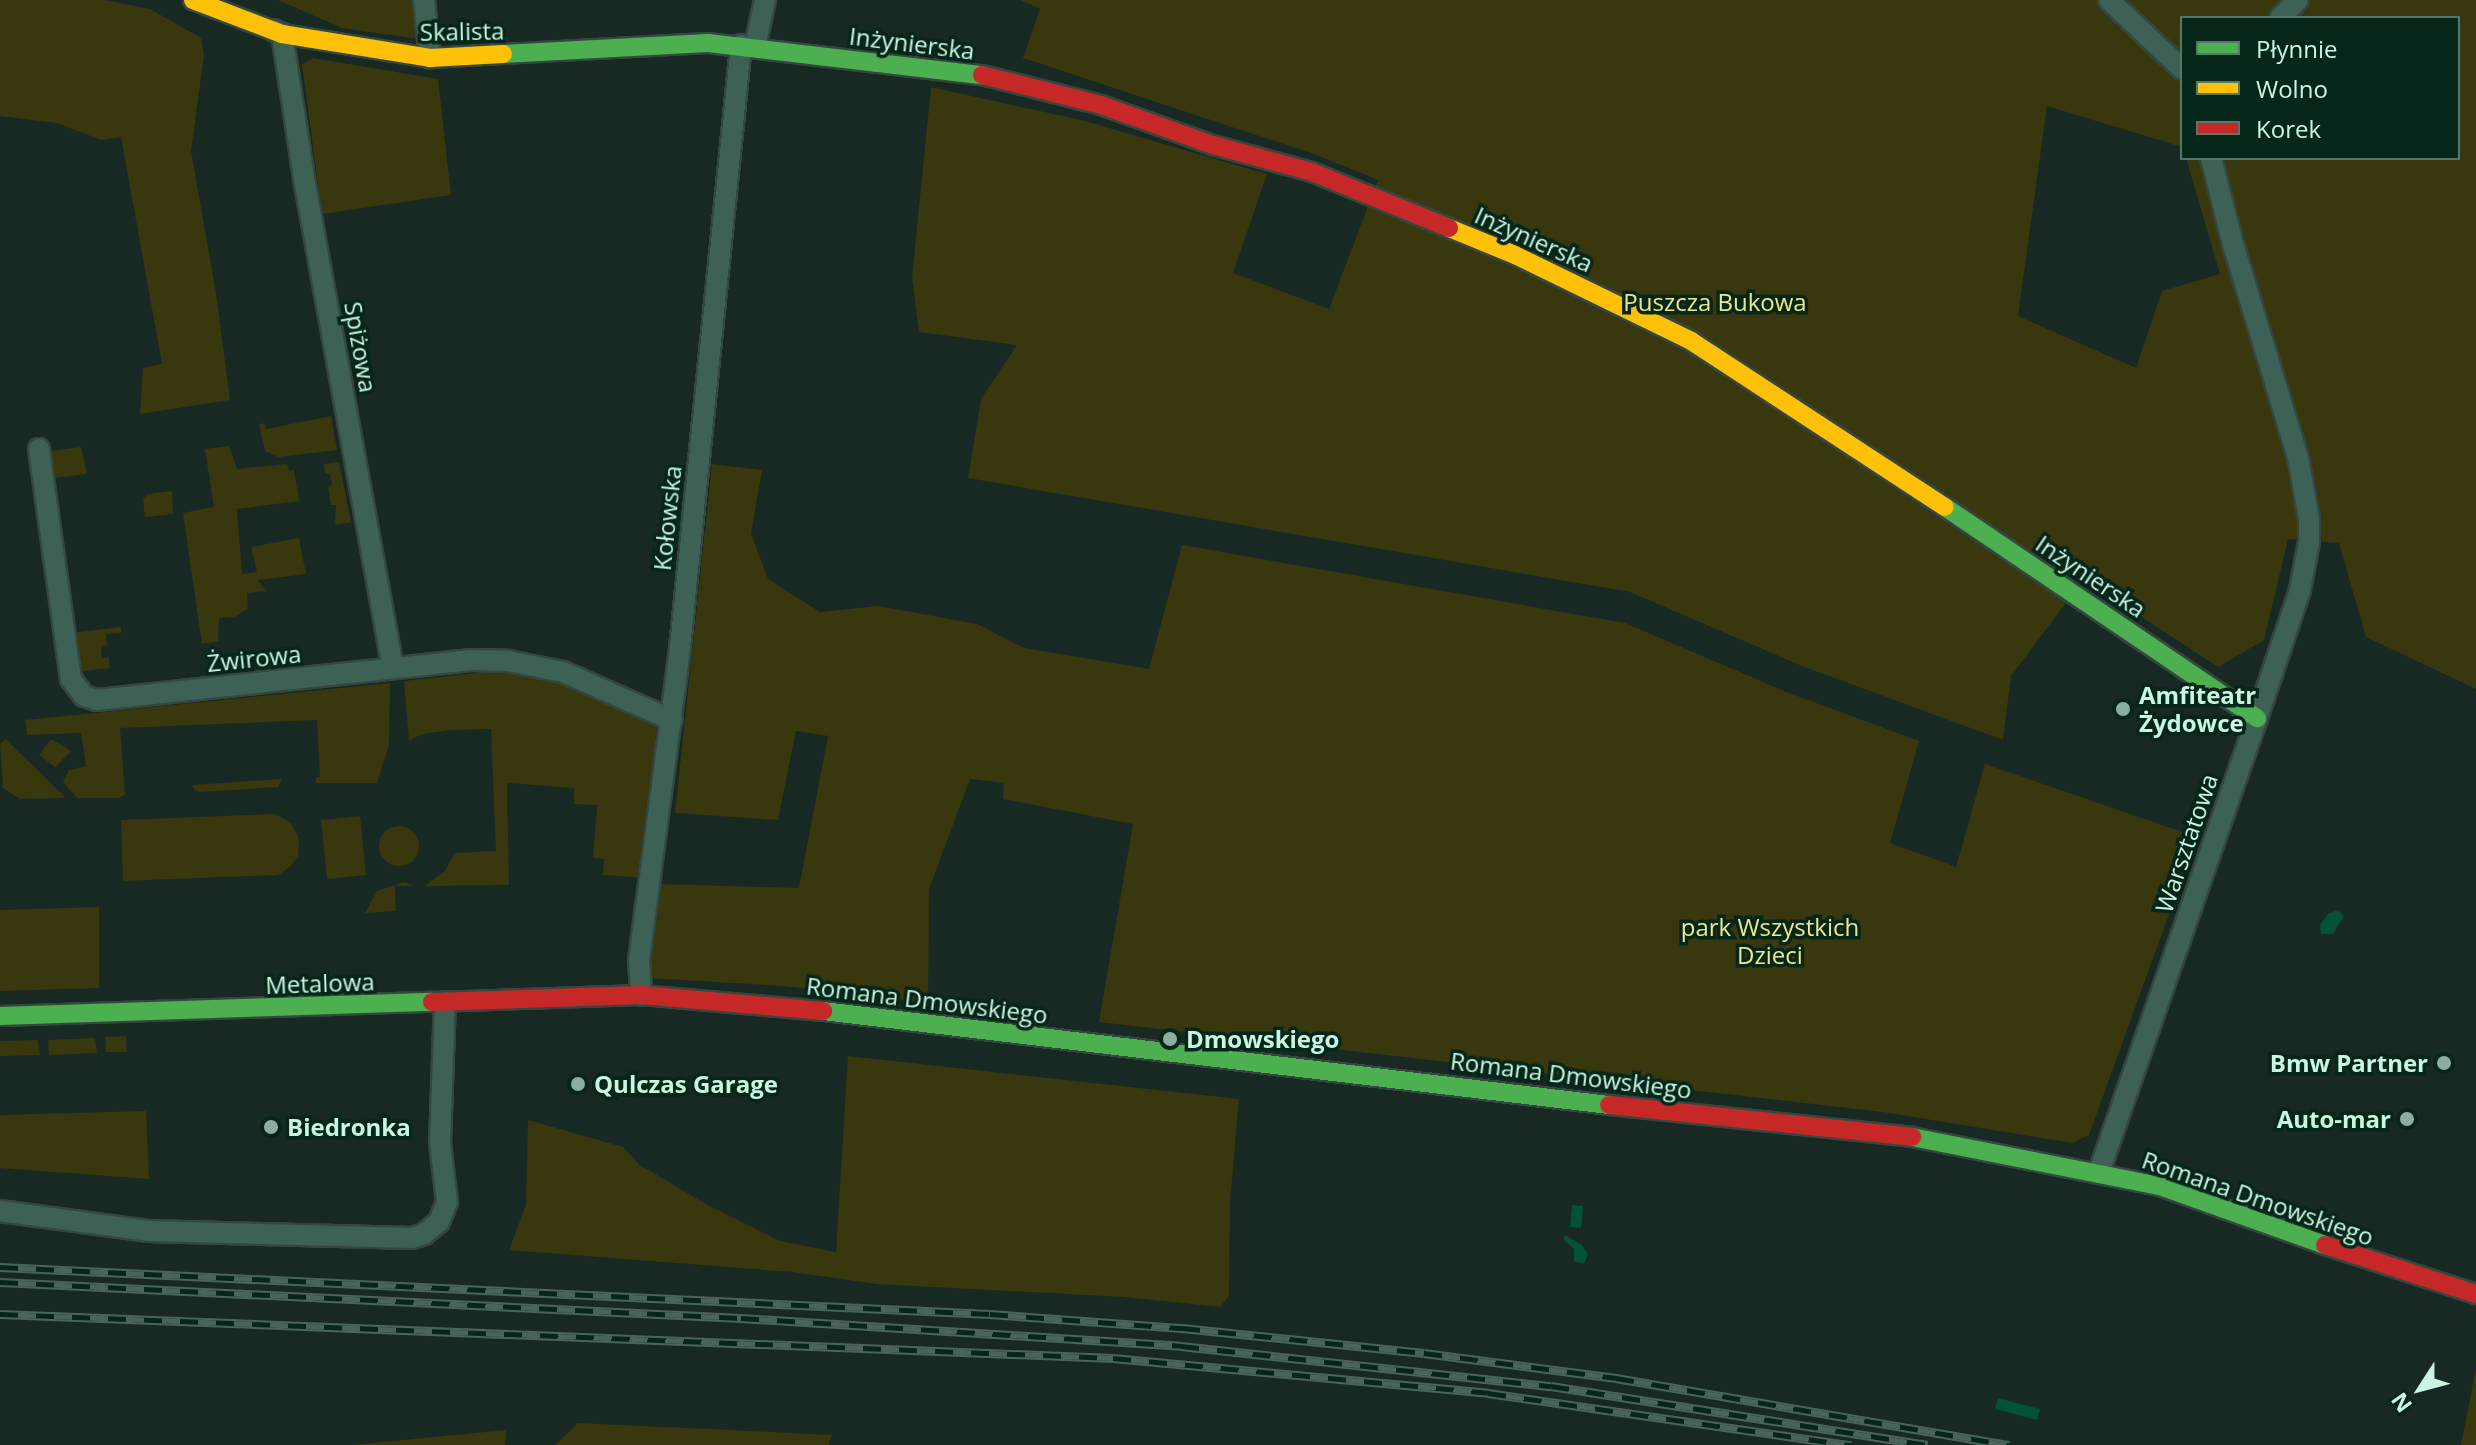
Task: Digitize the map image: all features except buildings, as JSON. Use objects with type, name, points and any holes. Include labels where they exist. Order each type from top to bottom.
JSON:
[{"type":"main road","name":"Skalista","points":[[193,0],[282,34],[430,58],[708,43],[748,46]]},
{"type":"main road","name":"Inżynierska","points":[[748,46],[1001,78],[1101,105],[1213,145],[1312,172],[1515,255],[1691,341],[1994,539],[2257,718]]},
{"type":"main road","name":"Romana Dmowskiego","points":[[641,995],[786,1007],[1636,1108],[1847,1129],[2099,1172],[2190,1196],[2364,1259],[2476,1294]]},
{"type":"main road","name":"Metalowa","points":[[0,1016],[641,995]]},
{"type":"street","points":[[226,0],[282,34]]},
{"type":"street","points":[[424,0],[430,58]]},
{"type":"street","name":"Kołowska","points":[[641,995],[639,960],[672,720],[748,46],[765,0]]},
{"type":"street","points":[[2109,0],[2180,67]]},
{"type":"street","points":[[2282,16],[2298,0]]},
{"type":"street","name":"Spiżowa","points":[[282,34],[310,212],[393,668]]},
{"type":"street","name":"Warsztatowa","points":[[2099,1172],[2300,590],[2309,542],[2309,519],[2298,458],[2234,248],[2212,160]]},
{"type":"street","name":"Żwirowa","points":[[39,449],[71,679],[84,696],[97,700],[469,660],[508,661],[563,672],[672,720]]},
{"type":"street","points":[[0,1211],[148,1231],[412,1238],[424,1234],[439,1222],[447,1202],[440,1143],[445,1002]]},
{"type":"green space","points":[[0,0],[104,0],[150,9],[201,38],[204,55],[191,151],[216,293],[230,400],[140,414],[143,368],[162,364],[121,137],[101,140],[57,123],[0,116]]},
{"type":"green space","points":[[278,0],[415,0],[418,39],[342,28]]},
{"type":"green space","name":"Puszcza Bukowa","points":[[1020,0],[2476,0],[2476,689],[2366,637],[2339,543],[2288,539],[2264,640],[2218,667],[2084,579],[2011,676],[2003,740],[1802,666],[1630,592],[968,478],[981,399],[1017,345],[919,332],[912,277],[931,87],[1085,121],[1267,174],[1233,273],[1329,309],[1378,180],[1317,155],[1023,58],[1040,9]],"holes":[[[2180,16],[2460,16],[2460,160],[2187,160],[2220,274],[2162,291],[2136,368],[2018,316],[2047,106],[2180,146]]]},
{"type":"green space","points":[[313,58],[438,79],[451,195],[322,214],[302,64]]},
{"type":"green space","points":[[331,416],[337,450],[279,457],[265,451],[259,425],[264,423],[266,429]]},
{"type":"green space","points":[[229,446],[237,469],[287,464],[289,471],[294,470],[299,501],[237,509],[242,574],[257,572],[251,547],[299,538],[306,574],[258,580],[266,591],[247,593],[248,609],[234,617],[219,618],[218,641],[202,644],[183,513],[214,507],[205,449]]},
{"type":"green space","points":[[81,447],[87,474],[54,478],[51,451]]},
{"type":"green space","points":[[339,462],[351,522],[335,525],[336,505],[331,505],[328,486],[332,485],[330,474],[325,474],[324,464]]},
{"type":"green space","name":"park Wszystkich Dzieci","points":[[712,464],[762,470],[751,534],[768,579],[820,612],[878,606],[977,624],[1024,648],[1149,669],[1182,545],[1625,623],[1789,693],[1919,741],[1890,843],[1956,867],[1985,764],[2197,837],[2089,1135],[2072,1143],[1883,1112],[1099,1022],[1133,824],[1003,799],[1004,783],[970,779],[929,889],[928,1003],[783,986],[648,978],[659,884],[799,888],[828,736],[796,731],[778,820],[675,813]]},
{"type":"green space","points":[[172,491],[173,514],[145,517],[143,499],[148,494]]},
{"type":"green space","points":[[121,627],[121,633],[106,634],[107,645],[101,646],[102,658],[109,657],[110,668],[76,672],[72,633]]},
{"type":"green space","points":[[503,670],[540,676],[649,716],[657,724],[644,878],[603,875],[604,859],[593,858],[597,805],[574,804],[574,788],[507,783],[509,885],[425,886],[445,871],[455,853],[496,851],[491,729],[450,730],[423,734],[409,740],[404,681]]},
{"type":"green space","points":[[390,683],[389,745],[377,783],[316,783],[316,778],[320,777],[317,720],[120,728],[125,794],[119,798],[77,798],[63,782],[69,770],[86,766],[81,733],[27,735],[25,720]]},
{"type":"green space","points":[[6,739],[64,798],[20,799],[3,788],[0,744]]},
{"type":"green space","points":[[51,739],[71,751],[55,767],[39,755]]},
{"type":"green space","points":[[282,779],[278,787],[200,792],[194,790],[192,785]]},
{"type":"green space","points":[[275,814],[291,823],[299,838],[298,856],[290,867],[278,875],[123,881],[121,820]]},
{"type":"green space","points":[[360,816],[366,875],[327,879],[321,820]]},
{"type":"green space","points":[[399,826],[413,832],[419,846],[413,860],[399,866],[385,860],[379,846],[385,832]]},
{"type":"green space","points":[[405,882],[414,886],[395,886],[396,911],[365,913],[377,891]]},
{"type":"green space","points":[[99,907],[99,988],[0,991],[0,910]]},
{"type":"green space","points":[[126,1036],[127,1052],[106,1052],[105,1037]]},
{"type":"green space","points":[[95,1038],[97,1053],[49,1055],[48,1040]]},
{"type":"green space","points":[[38,1040],[40,1055],[0,1056],[0,1041]]},
{"type":"green space","points":[[848,1056],[1239,1099],[1230,1202],[1229,1296],[1220,1307],[1124,1297],[877,1284],[792,1272],[509,1250],[526,1205],[528,1120],[623,1147],[640,1165],[704,1203],[780,1241],[836,1252]]},
{"type":"green space","points":[[146,1111],[149,1179],[0,1168],[0,1115]]},
{"type":"green space","points":[[2476,1368],[2476,1445],[2461,1445]]},
{"type":"green space","points":[[578,1423],[832,1435],[829,1445],[555,1445]]},
{"type":"green space","points":[[506,1430],[505,1445],[351,1445]]},
{"type":"shaded area","points":[[2338,910],[2344,916],[2333,934],[2321,934],[2320,925],[2328,914]]},
{"type":"shaded area","points":[[1572,1205],[1583,1206],[1581,1228],[1570,1227]]},
{"type":"shaded area","points":[[1565,1235],[1582,1245],[1588,1254],[1584,1264],[1574,1261],[1574,1249],[1564,1240]]},
{"type":"shaded area","points":[[1998,1398],[2040,1409],[2037,1420],[1995,1409]]},
{"type":"railway","points":[[0,1267],[990,1314],[1182,1328],[1424,1353],[1616,1378],[2009,1445]]},
{"type":"railway","points":[[0,1282],[741,1318],[1181,1346],[1551,1386],[1927,1445]]},
{"type":"railway","points":[[0,1314],[1113,1358],[1488,1393],[1851,1445]]},
{"type":"traffic: fast","points":[[503,54],[708,43],[982,75]]},
{"type":"traffic: fast","points":[[1945,507],[2257,718]]},
{"type":"traffic: fast","points":[[0,1016],[432,1002]]},
{"type":"traffic: fast","points":[[823,1011],[1609,1105]]},
{"type":"traffic: fast","points":[[1912,1137],[2160,1186],[2325,1245]]},
{"type":"traffic: slow","points":[[193,0],[282,34],[430,58],[503,54]]},
{"type":"traffic: slow","points":[[1449,228],[1515,255],[1691,341],[1945,507]]},
{"type":"traffic: jam","points":[[982,75],[1101,105],[1213,145],[1312,172],[1449,228]]},
{"type":"traffic: jam","points":[[432,1002],[641,995],[823,1011]]},
{"type":"traffic: jam","points":[[1609,1105],[1912,1137]]},
{"type":"traffic: jam","points":[[2325,1245],[2476,1294]]},
{"type":"place","name":"Amfiteatr Żydowce","points":[[2123,709]]},
{"type":"place","name":"Dmowskiego","points":[[1170,1039]]},
{"type":"place","name":"Bmw Partner","points":[[2444,1063]]},
{"type":"place","name":"Qulczas Garage","points":[[578,1084]]},
{"type":"place","name":"Auto-mar","points":[[2407,1119]]},
{"type":"place","name":"Biedronka","points":[[271,1127]]}]
